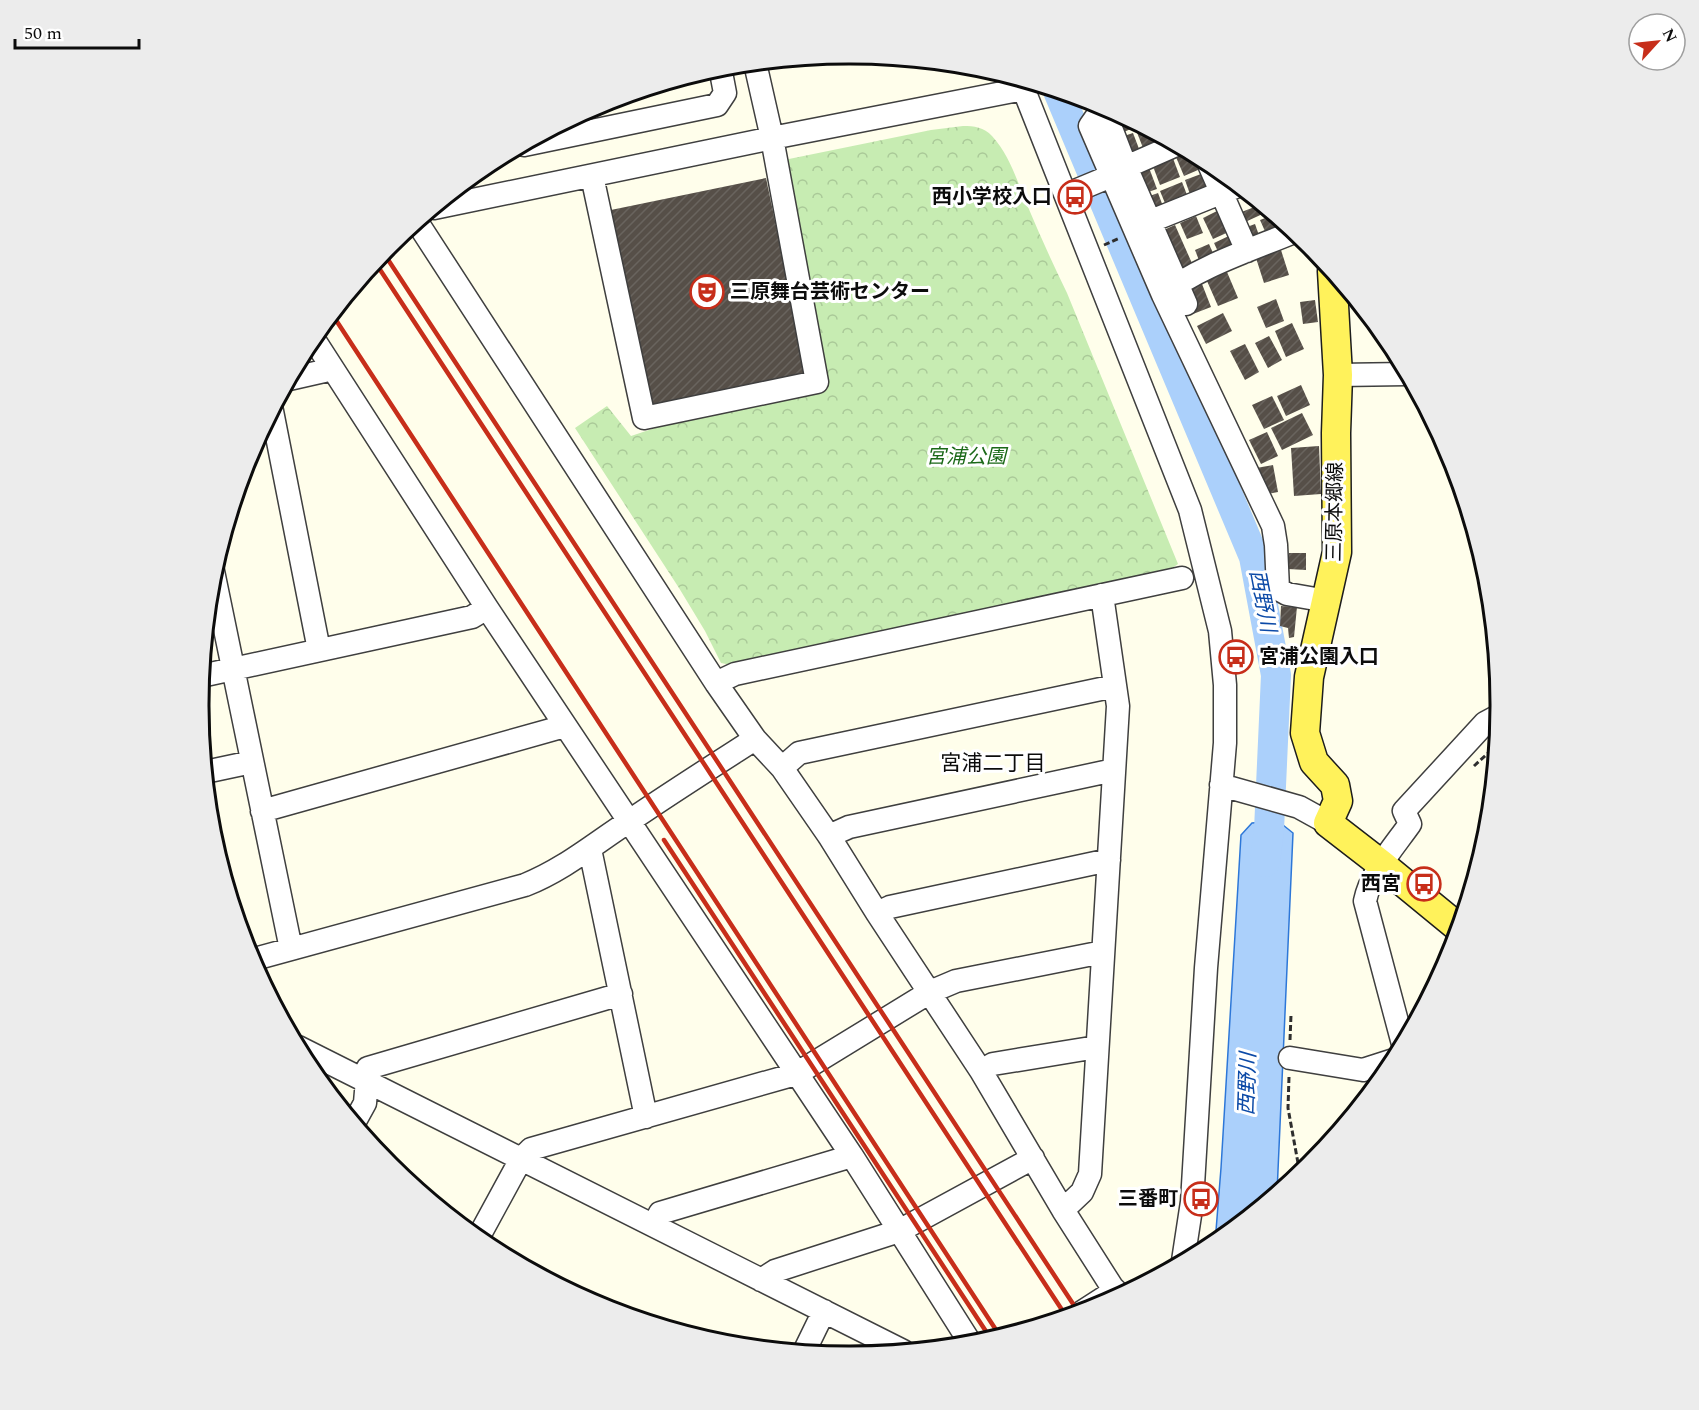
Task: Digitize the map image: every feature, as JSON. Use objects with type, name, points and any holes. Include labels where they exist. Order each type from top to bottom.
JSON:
[{"type":"main road","name":"三原本郷線","points":[[1328,823],[1338,801],[1335,785],[1314,762],[1305,733],[1308,677],[1338,552],[1336,433],[1338,375],[1333,285]]},
{"type":"main road","points":[[1328,823],[1452,922]]},
{"type":"street","points":[[592,176],[644,418],[817,382],[772,138],[757,72]]},
{"type":"street","points":[[549,140],[717,105],[725,93],[722,78]]},
{"type":"street","points":[[450,205],[1013,86]]},
{"type":"street","points":[[1023,88],[1190,510],[1220,631],[1225,685],[1225,743],[1205,980],[1192,1203],[1185,1251]]},
{"type":"street","points":[[1106,118],[1118,171],[1272,526],[1276,545],[1278,589],[1287,594],[1327,602]]},
{"type":"street","points":[[1075,191],[1168,149]]},
{"type":"street","points":[[1118,171],[1151,221],[1170,289],[1186,304]]},
{"type":"street","points":[[1151,221],[1230,190]]},
{"type":"street","points":[[1230,190],[1247,251]]},
{"type":"street","points":[[421,229],[716,683],[755,739],[782,768],[829,836],[981,1071],[1063,1210],[1114,1288]]},
{"type":"street","points":[[1170,289],[1247,251],[1285,236]]},
{"type":"street","points":[[319,347],[487,608],[852,1156],[965,1335]]},
{"type":"street","points":[[300,376],[333,369]]},
{"type":"street","points":[[1338,375],[1397,374]]},
{"type":"street","points":[[274,423],[319,650]]},
{"type":"street","points":[[716,683],[735,674],[1182,578]]},
{"type":"street","points":[[1063,1210],[1082,1192],[1090,1174],[1118,706],[1102,595]]},
{"type":"street","points":[[218,598],[291,949]]},
{"type":"street","points":[[210,674],[472,617],[487,608]]},
{"type":"street","points":[[782,768],[799,753],[1115,686]]},
{"type":"street","points":[[1400,1032],[1365,901],[1367,889],[1381,864],[1410,824],[1404,811],[1490,721]]},
{"type":"street","points":[[262,811],[565,726]]},
{"type":"street","points":[[261,957],[525,885],[548,876],[755,739]]},
{"type":"street","points":[[212,770],[252,762]]},
{"type":"street","points":[[829,836],[849,827],[1114,770]]},
{"type":"street","points":[[1221,785],[1299,807],[1328,823]]},
{"type":"street","points":[[590,849],[646,1116]]},
{"type":"street","points":[[877,913],[890,907],[1108,860]]},
{"type":"street","points":[[483,1230],[521,1159],[531,1149],[796,1074],[930,992],[956,981],[1103,952]]},
{"type":"street","points":[[358,1115],[365,1103],[368,1068],[621,994]]},
{"type":"street","points":[[981,1071],[993,1064],[1097,1047]]},
{"type":"street","points":[[313,1055],[889,1344]]},
{"type":"street","points":[[1290,1058],[1363,1070],[1379,1065]]},
{"type":"street","points":[[654,1225],[660,1213],[852,1156]]},
{"type":"street","points":[[761,1280],[775,1271],[899,1231],[1033,1158]]},
{"type":"street","points":[[808,1344],[824,1311]]},
{"type":"path","points":[[1291,1015],[1288,1108],[1298,1162]]},
{"type":"green space","name":"宮浦公園","points":[[963,126],[979,128],[989,133],[1009,161],[1067,293],[1178,564],[1165,573],[731,665],[721,663],[679,588],[575,428],[607,406],[631,436],[664,425],[828,389],[784,160],[931,130]]},
{"type":"water","points":[[1278,821],[1293,833],[1278,1182],[1216,1230],[1241,835],[1252,823]]},
{"type":"building","points":[[1114,122],[1130,129],[1117,135]]},
{"type":"building","points":[[1133,133],[1141,154],[1126,159],[1118,138]]},
{"type":"building","points":[[1137,133],[1159,144],[1145,153]]},
{"type":"building","points":[[1171,153],[1180,177],[1160,185],[1151,161]]},
{"type":"building","points":[[1174,153],[1200,169],[1184,176]]},
{"type":"building","points":[[1148,165],[1157,189],[1142,194],[1133,170]]},
{"type":"building","points":[[1205,172],[1211,176],[1216,191],[1192,200],[1185,180]]},
{"type":"building","name":"三原舞台芸術センター","points":[[766,178],[807,374],[647,407],[606,211]]},
{"type":"building","points":[[1182,182],[1189,200],[1167,208],[1160,191]]},
{"type":"building","points":[[1158,193],[1164,209],[1150,214],[1144,198]]},
{"type":"building","points":[[1253,208],[1261,215],[1243,223],[1239,213]]},
{"type":"building","points":[[1221,209],[1231,231],[1213,239],[1203,218]]},
{"type":"building","points":[[1196,216],[1203,233],[1187,239],[1180,223]]},
{"type":"building","points":[[1266,218],[1279,230],[1268,238],[1260,220]]},
{"type":"building","points":[[1255,224],[1261,241],[1250,245],[1244,228]]},
{"type":"building","points":[[1175,225],[1195,270],[1179,277],[1159,232]]},
{"type":"building","points":[[1233,234],[1240,249],[1221,258],[1214,243]]},
{"type":"building","points":[[1209,244],[1217,262],[1202,268],[1195,250]]},
{"type":"building","points":[[1281,250],[1289,275],[1264,283],[1256,258]]},
{"type":"building","points":[[1227,272],[1238,298],[1218,306],[1207,281]]},
{"type":"building","points":[[1202,284],[1211,307],[1193,314],[1184,291]]},
{"type":"building","points":[[1276,299],[1284,321],[1266,328],[1257,307]]},
{"type":"building","points":[[1315,300],[1318,322],[1303,324],[1300,302]]},
{"type":"building","points":[[1223,313],[1232,331],[1206,344],[1197,326]]},
{"type":"building","points":[[1292,323],[1304,349],[1286,357],[1275,331]]},
{"type":"building","points":[[1269,336],[1282,360],[1268,368],[1255,343]]},
{"type":"building","points":[[1245,344],[1259,372],[1245,380],[1230,351]]},
{"type":"building","points":[[1301,385],[1310,405],[1286,416],[1277,396]]},
{"type":"building","points":[[1272,396],[1284,420],[1264,429],[1252,405]]},
{"type":"building","points":[[1302,413],[1313,435],[1282,450],[1271,428]]},
{"type":"building","points":[[1267,432],[1278,456],[1261,464],[1249,440]]},
{"type":"building","points":[[1319,446],[1321,494],[1294,496],[1291,448]]},
{"type":"building","points":[[1273,465],[1278,492],[1262,495],[1256,468]]},
{"type":"building","points":[[1289,553],[1306,553],[1306,570],[1288,569]]},
{"type":"building","points":[[1281,606],[1297,607],[1294,637],[1289,638],[1288,628],[1280,626]]},
{"type":"waterway","name":"西野川","points":[[1062,101],[1254,557],[1276,675],[1269,830],[1265,862]]},
{"type":"railway","points":[[389,261],[1074,1305]]},
{"type":"railway","points":[[380,270],[1062,1309]]},
{"type":"railway","points":[[337,321],[995,1328]]},
{"type":"railway","points":[[664,840],[985,1330]]},
{"type":"place","name":"西小学校入口","points":[[1075,197]]},
{"type":"place","name":"三原舞台芸術センター","points":[[707,292]]},
{"type":"place","name":"宮浦公園入口","points":[[1236,657]]},
{"type":"place","name":"西宮","points":[[1424,884]]},
{"type":"place","name":"三番町","points":[[1201,1199]]},
{"type":"district","name":"宮浦二丁目","points":[[993,764]]}]
